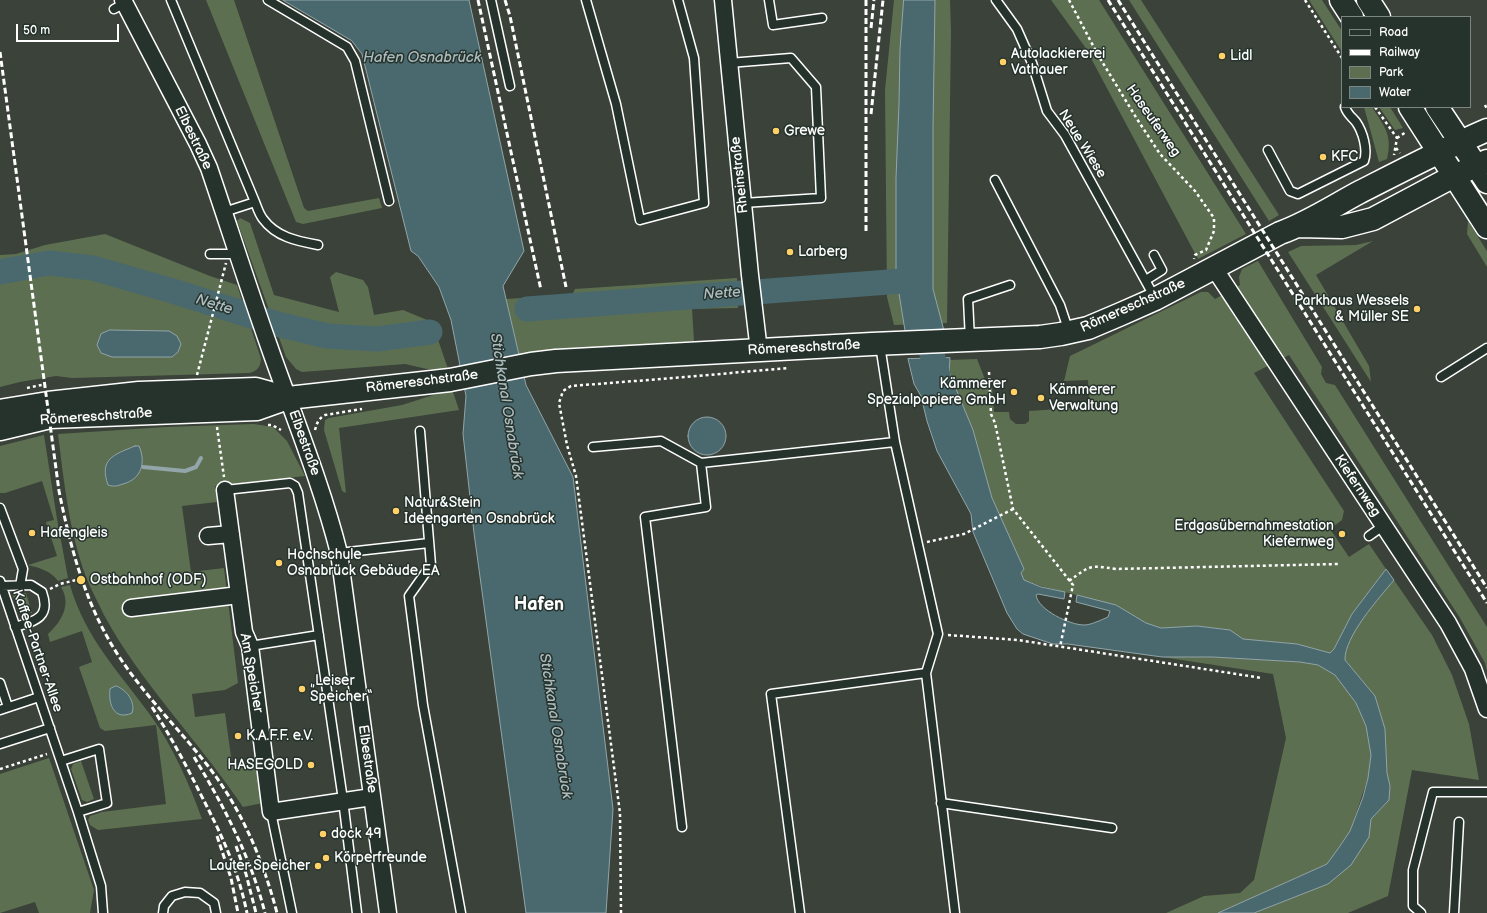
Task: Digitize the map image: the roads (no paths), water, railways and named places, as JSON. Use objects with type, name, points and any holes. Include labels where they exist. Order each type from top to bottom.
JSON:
[{"type":"main road","points":[[1341,0],[1351,16]]},
{"type":"main road","points":[[1368,0],[1378,16]]},
{"type":"main road","points":[[1411,108],[1487,227]]},
{"type":"main road","points":[[1438,108],[1460,142],[1483,169]]},
{"type":"main road","name":"Römereschstraße","points":[[0,429],[50,417],[256,409],[288,398],[450,380],[531,364],[556,361],[880,344],[970,341],[1040,337],[1070,333],[1088,328],[1150,290],[1210,259],[1298,226],[1358,193],[1439,152],[1487,130]]},
{"type":"main road","name":"Römereschstraße","points":[[1298,226],[1342,227],[1373,219],[1454,176],[1483,169]]},
{"type":"main road","name":"Römereschstraße","points":[[0,411],[48,403],[139,393],[256,390],[288,398]]},
{"type":"street","name":"Rheinstraße","points":[[723,0],[759,351]]},
{"type":"street","name":"Elbestraße","points":[[120,4],[198,144],[209,168],[224,212],[234,253],[253,299],[321,488],[340,552],[388,913]]},
{"type":"street","name":"Kiefernweg","points":[[1210,259],[1448,623],[1472,669],[1487,709]]},
{"type":"street","name":"Am Speicher","points":[[225,490],[244,632],[250,646],[271,812]]},
{"type":"street","points":[[208,536],[231,534]]},
{"type":"street","points":[[131,608],[239,596]]},
{"type":"street","points":[[271,812],[343,800],[372,797]]},
{"type":"lane","points":[[171,0],[262,218],[275,232],[295,241],[318,245]]},
{"type":"lane","points":[[268,0],[347,47],[356,61],[389,201]]},
{"type":"lane","points":[[491,0],[510,86]]},
{"type":"lane","points":[[586,0],[616,104],[640,220],[704,203],[694,58],[678,0]]},
{"type":"lane","points":[[769,0],[773,25],[822,18]]},
{"type":"lane","name":"Neue Wiese","points":[[996,0],[1017,30],[1032,63],[1047,111],[1065,135],[1150,290]]},
{"type":"lane","points":[[729,63],[791,58],[816,87],[821,198],[743,203]]},
{"type":"lane","points":[[1268,150],[1290,191],[1298,194],[1364,161],[1367,154],[1360,129],[1356,122],[1347,113],[1345,108]]},
{"type":"lane","points":[[995,180],[1060,305],[1070,333]]},
{"type":"lane","points":[[224,212],[255,202]]},
{"type":"lane","points":[[210,254],[234,253]]},
{"type":"lane","points":[[1150,290],[1162,270],[1154,255]]},
{"type":"lane","points":[[970,341],[968,299],[1010,285]]},
{"type":"lane","points":[[880,344],[895,442],[938,634],[926,673],[954,913]]},
{"type":"lane","points":[[1441,377],[1487,348]]},
{"type":"lane","points":[[420,431],[431,565],[409,596],[424,705],[461,913]]},
{"type":"lane","points":[[593,447],[661,441],[701,463],[895,442]]},
{"type":"lane","points":[[682,827],[645,517],[706,507],[701,463]]},
{"type":"lane","points":[[225,490],[290,483],[294,486],[298,493],[343,800],[357,913]]},
{"type":"lane","points":[[0,508],[23,569],[20,586]]},
{"type":"lane","points":[[1370,536],[1384,526]]},
{"type":"lane","points":[[340,552],[429,543]]},
{"type":"lane","points":[[1,584],[20,586],[31,585],[42,592],[46,602],[43,614],[35,621],[15,627]]},
{"type":"lane","name":"Kaffee-Partner-Allee","points":[[1,584],[83,827],[101,886],[103,913]]},
{"type":"lane","points":[[250,646],[319,635]]},
{"type":"lane","points":[[800,913],[771,694],[926,673]]},
{"type":"lane","points":[[0,683],[4,709],[39,697]]},
{"type":"lane","name":"Kaffee-Partner-Allee","points":[[0,744],[50,728]]},
{"type":"lane","points":[[61,761],[99,749],[107,803],[78,812]]},
{"type":"lane","points":[[1420,913],[1413,906],[1413,870],[1433,792],[1487,792]]},
{"type":"lane","points":[[941,803],[1112,828]]},
{"type":"lane","name":"Am Speicher","points":[[271,812],[292,913]]},
{"type":"lane","points":[[1454,913],[1459,822]]},
{"type":"lane","points":[[163,913],[164,906],[172,896],[184,892],[200,893],[214,903],[216,913]]},
{"type":"water","name":"Hafen Osnabrück","points":[[283,0],[469,0],[524,251],[503,286],[526,385],[573,477],[613,809],[606,913],[526,913],[474,533],[463,434],[466,396],[451,320],[439,287],[418,256],[411,251],[362,54],[352,41]]},
{"type":"water","points":[[904,0],[935,0],[933,289],[947,342],[907,343],[896,275],[896,178],[900,50]]},
{"type":"water","points":[[110,330],[169,331],[177,336],[181,344],[178,352],[172,357],[112,357],[101,353],[97,345],[101,334]]},
{"type":"water","points":[[950,358],[949,372],[973,430],[992,498],[1024,569],[1021,573],[1024,580],[1041,587],[1065,592],[1064,599],[1038,594],[1036,595],[1042,606],[1056,616],[1084,625],[1108,617],[1110,611],[1076,602],[1077,595],[1116,605],[1146,623],[1161,628],[1197,626],[1230,630],[1243,639],[1297,644],[1330,653],[1334,649],[1352,614],[1386,569],[1394,580],[1356,629],[1346,651],[1345,660],[1375,696],[1385,729],[1387,773],[1390,786],[1389,800],[1371,819],[1369,837],[1351,865],[1328,884],[1254,913],[1218,913],[1327,864],[1350,831],[1363,797],[1368,778],[1371,755],[1366,726],[1356,703],[1335,675],[1318,665],[1300,662],[1213,657],[1162,657],[1068,644],[1053,644],[1023,634],[1017,629],[1007,613],[973,532],[971,514],[937,451],[927,421],[921,396],[914,384],[908,359]]},
{"type":"water","points":[[703,417],[711,417],[718,420],[723,425],[726,436],[723,447],[718,452],[711,455],[703,455],[696,452],[691,447],[688,440],[688,432],[691,425],[696,420]]},
{"type":"water","points":[[135,446],[139,446],[142,458],[141,469],[138,474],[129,482],[116,486],[108,485],[105,469],[110,459],[114,455]]},
{"type":"water","points":[[116,686],[129,696],[133,705],[132,713],[121,715],[114,710],[111,705],[110,689]]},
{"type":"waterway","name":"Nette","points":[[0,272],[49,263],[93,268],[176,292],[277,324],[327,336],[377,339],[430,332]]},
{"type":"waterway","name":"Nette","points":[[527,309],[916,280]]},
{"type":"waterway","points":[[923,320],[942,392]]},
{"type":"waterway","points":[[143,467],[185,471],[196,467],[201,458]]},
{"type":"railway","points":[[478,0],[541,290]]},
{"type":"railway","points":[[505,0],[510,16],[566,287]]},
{"type":"railway","points":[[866,0],[866,233]]},
{"type":"railway","points":[[871,28],[874,0]]},
{"type":"railway","points":[[871,114],[883,0]]},
{"type":"railway","points":[[1108,0],[1487,603]]},
{"type":"railway","points":[[1118,0],[1487,588]]},
{"type":"railway","points":[[0,52],[59,491],[81,578],[98,619],[120,658],[152,700],[208,766],[231,800],[258,855],[277,913]]},
{"type":"railway","points":[[152,707],[182,758],[221,834],[238,879],[247,913]]},
{"type":"railway","points":[[194,757],[216,794],[236,833],[252,872],[265,913]]},
{"type":"railway","points":[[217,836],[231,878],[238,913]]},
{"type":"railway","points":[[236,846],[246,874],[256,913]]},
{"type":"place","name":"Lidl","points":[[1222,56]]},
{"type":"place","name":"Autolackiererei Vathauer","points":[[1003,62]]},
{"type":"place","name":"Grewe","points":[[776,131]]},
{"type":"place","name":"KFC","points":[[1323,157]]},
{"type":"place","name":"Larberg","points":[[790,252]]},
{"type":"place","name":"Parkhaus Wessels & Müller SE","points":[[1417,309]]},
{"type":"place","name":"Kämmerer Spezialpapiere GmbH","points":[[1014,392]]},
{"type":"place","name":"Kämmerer Verwaltung","points":[[1041,398]]},
{"type":"place","name":"Natur&Stein Ideengarten Osnabrück","points":[[396,511]]},
{"type":"place","name":"Hafengleis","points":[[32,533]]},
{"type":"place","name":"Erdgasübernahmestation Kiefernweg","points":[[1342,534]]},
{"type":"place","name":"Hochschule Osnabrück Gebäude EA","points":[[279,563]]},
{"type":"place","name":"Ostbahnhof (ODF)","points":[[81,580]]},
{"type":"place","name":"„Leiser Speicher“","points":[[302,689]]},
{"type":"place","name":"K.A.F.F. e.V.","points":[[238,736]]},
{"type":"place","name":"HASEGOLD","points":[[311,765]]},
{"type":"place","name":"dock 49","points":[[323,834]]},
{"type":"place","name":"Körperfreunde","points":[[326,858]]},
{"type":"place","name":"Lauter Speicher","points":[[318,866]]},
{"type":"district","name":"Hafen","points":[[539,605]]},
{"type":"water label","name":"Stichkanal Osnabrück","points":[[506,406]]},
{"type":"water label","name":"Stichkanal Osnabrück","points":[[555,726]]}]
